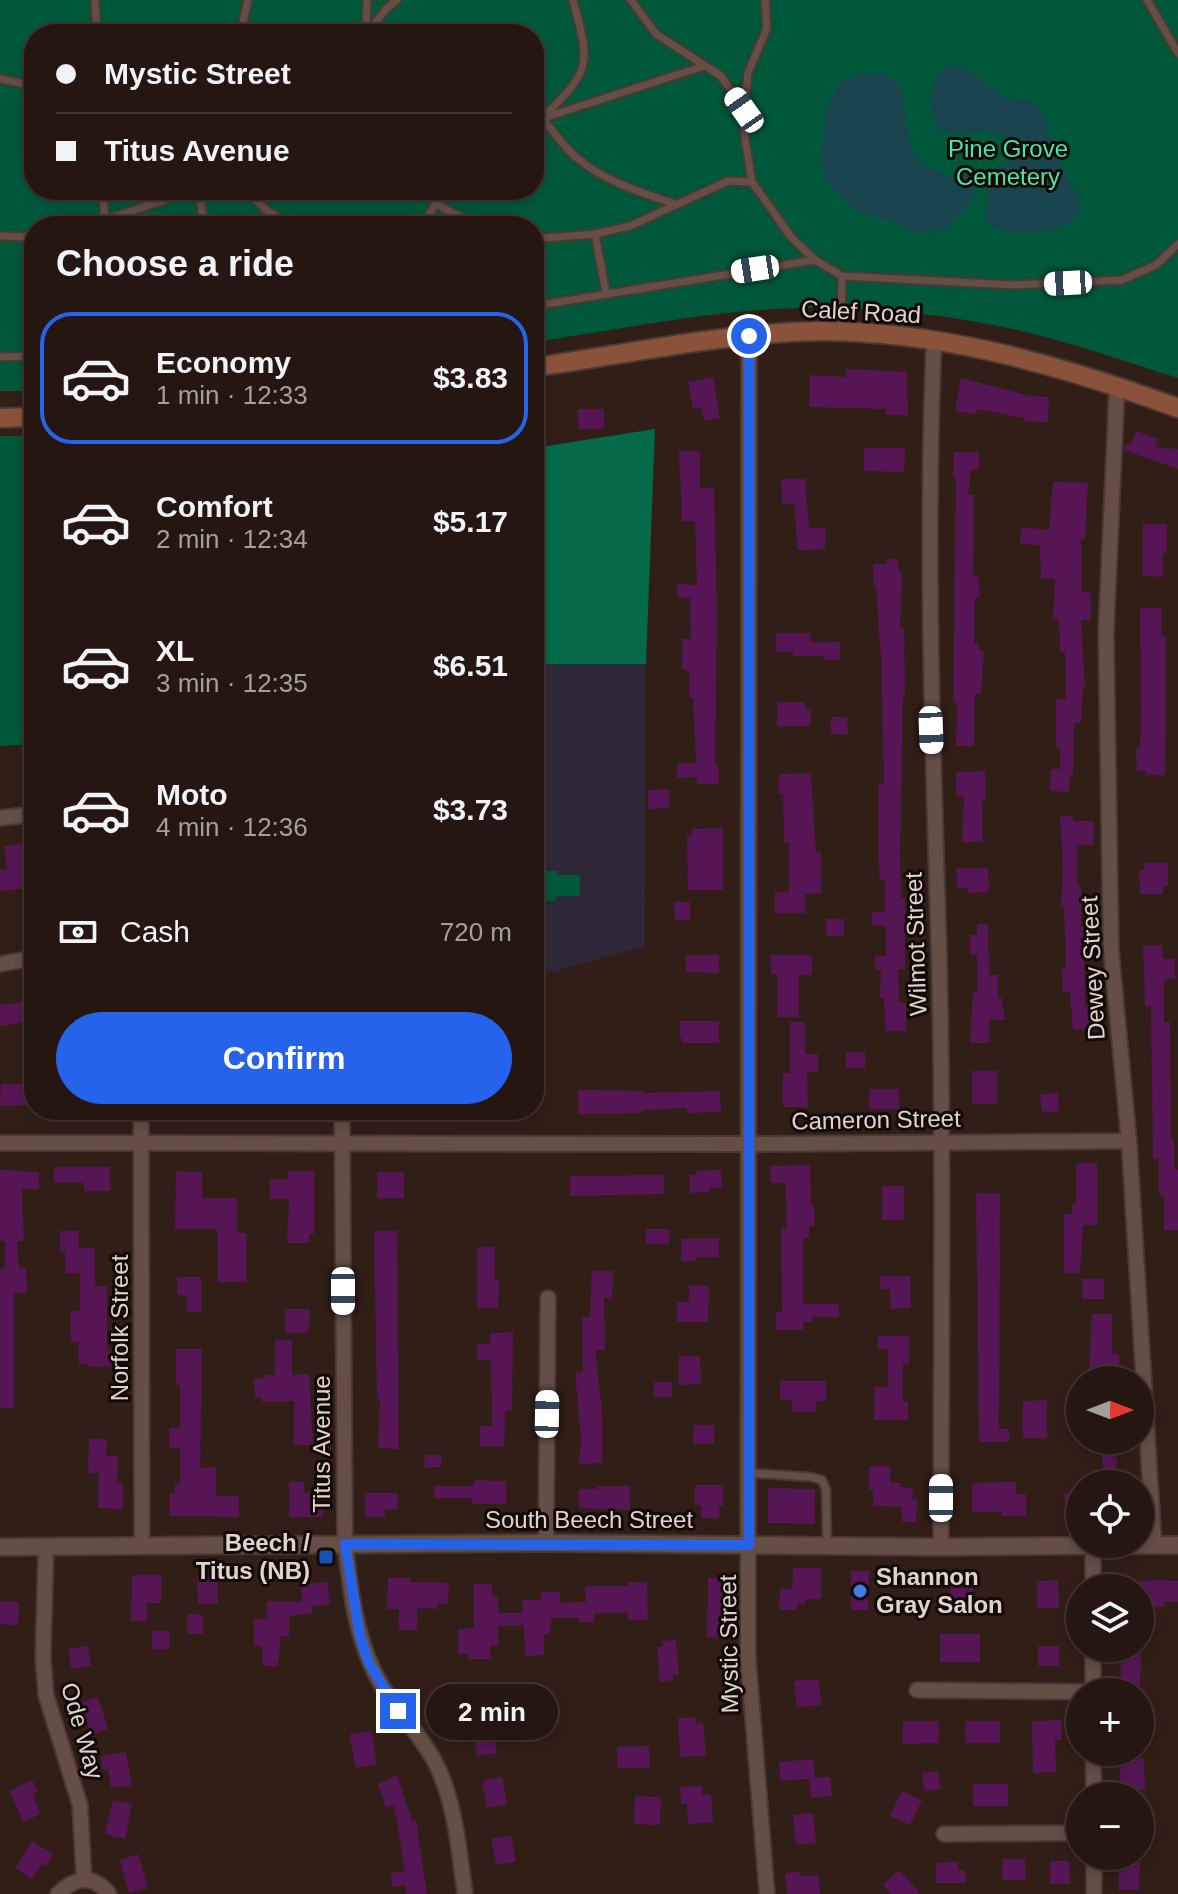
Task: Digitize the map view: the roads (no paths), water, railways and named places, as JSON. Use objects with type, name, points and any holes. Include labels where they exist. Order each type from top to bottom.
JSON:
[{"type":"main road","name":"Calef Road","points":[[544,366],[749,336],[841,332],[934,340],[1008,353],[1178,408]]},
{"type":"main road","points":[[0,418],[24,417]]},
{"type":"street","name":"Mystic Street","points":[[749,336],[748,1658],[767,1894]]},
{"type":"street","name":"Wilmot Street","points":[[934,340],[930,432],[931,730],[942,1140],[941,1547]]},
{"type":"street","name":"Dewey Street","points":[[1117,386],[1106,632],[1111,950],[1129,1141],[1149,1470]]},
{"type":"street","points":[[0,818],[24,815]]},
{"type":"street","points":[[0,964],[24,960]]},
{"type":"street","name":"Norfolk Street","points":[[141,1120],[142,1546]]},
{"type":"street","name":"Titus Avenue","points":[[342,1120],[345,1544],[354,1611],[369,1663],[398,1711],[426,1747],[446,1786],[465,1894]]},
{"type":"street","name":"Cameron Street","points":[[0,1143],[1129,1141]]},
{"type":"street","points":[[546,1543],[548,1298]]},
{"type":"street","name":"South Beech Street","points":[[0,1547],[546,1543],[1066,1546]]},
{"type":"street","name":"South Beech Street","points":[[1154,1545],[1178,1545]]},
{"type":"street","name":"Ode Way","points":[[46,1546],[43,1657],[46,1695],[80,1805],[84,1879]]},
{"type":"street","points":[[917,1690],[1066,1692]]},
{"type":"street","points":[[944,1834],[1066,1833]]},
{"type":"street","points":[[1094,1870],[1094,1894]]},
{"type":"street","points":[[58,1894],[70,1882],[84,1879],[98,1882],[109,1894]]},
{"type":"lane","points":[[95,0],[96,24]]},
{"type":"lane","points":[[242,24],[248,0]]},
{"type":"lane","points":[[366,24],[367,0]]},
{"type":"lane","points":[[375,24],[397,0]]},
{"type":"lane","points":[[544,114],[573,88],[584,67],[583,36],[573,0]]},
{"type":"lane","points":[[631,0],[656,34],[721,76],[744,110]]},
{"type":"lane","points":[[765,0],[767,28],[748,73],[744,110],[752,182],[792,238],[815,260],[842,276],[1013,285],[1122,280],[1156,265],[1178,244]]},
{"type":"lane","points":[[1147,0],[1178,53]]},
{"type":"lane","points":[[544,117],[704,66]]},
{"type":"lane","points":[[0,79],[24,84]]},
{"type":"lane","points":[[544,125],[575,157],[596,171],[675,204]]},
{"type":"lane","points":[[544,238],[595,234],[630,226],[728,181],[752,182]]},
{"type":"lane","points":[[125,216],[169,200]]},
{"type":"lane","points":[[256,200],[277,216]]},
{"type":"lane","points":[[432,200],[456,216]]},
{"type":"lane","points":[[428,216],[439,200]]},
{"type":"lane","points":[[595,234],[606,293]]},
{"type":"lane","points":[[0,236],[24,237]]},
{"type":"lane","points":[[544,304],[815,260]]},
{"type":"lane","points":[[841,332],[842,276]]},
{"type":"lane","points":[[0,357],[24,356]]},
{"type":"lane","points":[[749,1473],[822,1480],[826,1489],[827,1545]]},
{"type":"water","points":[[948,66],[966,67],[1005,98],[1033,101],[1044,114],[1058,160],[1081,203],[1079,216],[1052,230],[1031,233],[1000,230],[984,219],[989,207],[983,179],[1010,163],[1010,150],[1006,138],[986,131],[955,134],[938,129],[931,95],[936,80]]},
{"type":"water","points":[[881,73],[901,85],[911,151],[926,166],[960,181],[963,172],[972,170],[975,186],[973,198],[947,228],[917,234],[896,223],[858,212],[827,183],[820,160],[827,108],[839,83],[857,74]]},
{"type":"place","name":"Beech / Titus (NB)","points":[[326,1557]]},
{"type":"place","name":"Shannon Gray Salon","points":[[860,1591]]},
{"type":"park label","name":"Pine Grove Cemetery","points":[[1008,163]]}]
